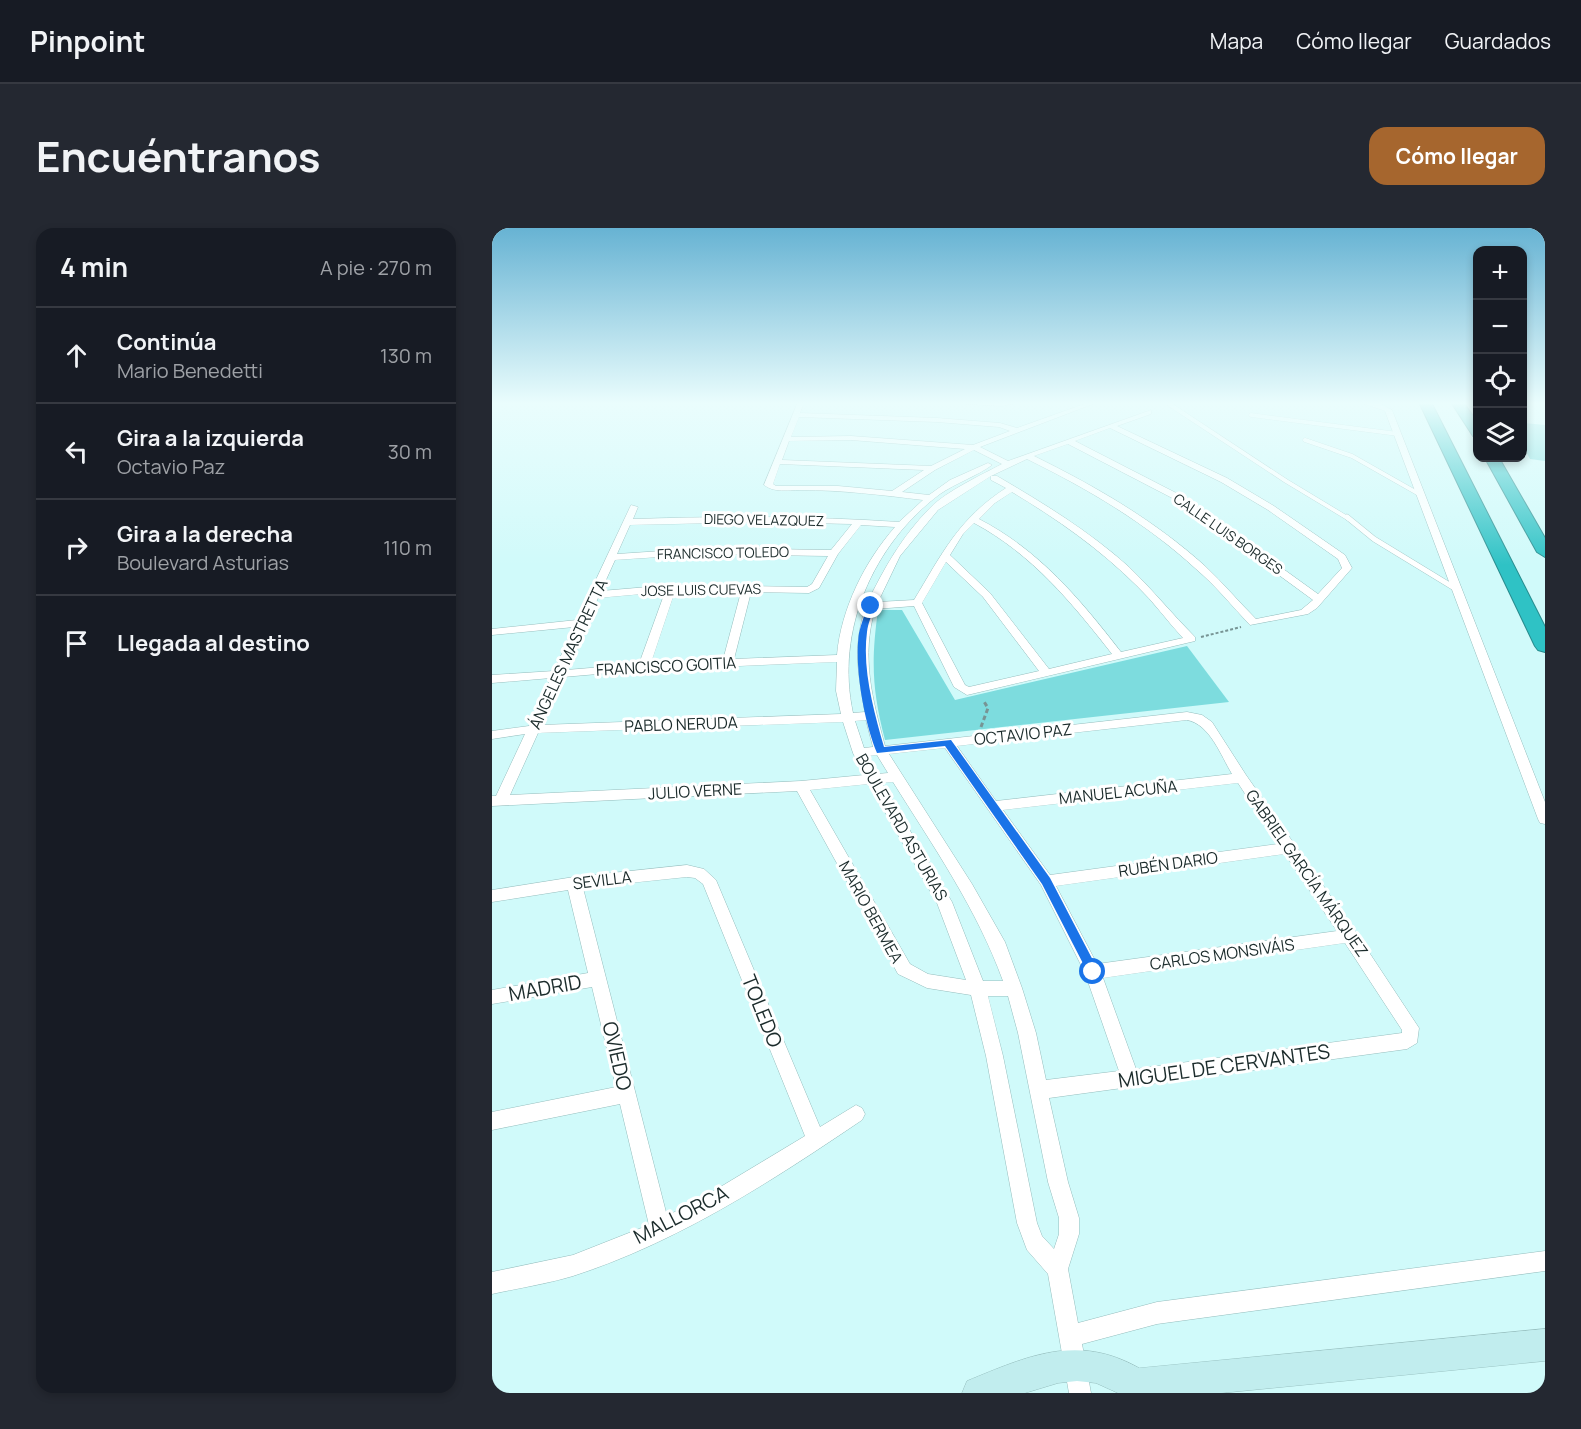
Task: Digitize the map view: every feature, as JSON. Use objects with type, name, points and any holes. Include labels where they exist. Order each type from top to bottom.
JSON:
[{"type":"highway","points":[[1452,456],[1545,646]]},
{"type":"highway","points":[[1494,462],[1545,552]]},
{"type":"street","points":[[779,456],[767,483],[775,488],[838,488],[930,498]]},
{"type":"street","points":[[895,493],[932,468],[955,456]]},
{"type":"street","points":[[996,456],[1009,462],[1026,456]]},
{"type":"street","points":[[1028,456],[1080,482],[1138,519],[1200,567],[1254,623],[1304,612],[1347,568],[1342,557],[1271,508],[1224,480],[1174,456]]},
{"type":"street","name":"CALLE LUIS BORGES","points":[[1099,456],[1179,498],[1319,599]]},
{"type":"street","points":[[1406,456],[1545,819]]},
{"type":"street","points":[[777,462],[932,468]]},
{"type":"street","name":"BOULEVARD ASTURIAS","points":[[1009,462],[971,473],[930,498],[900,525],[881,549],[866,576],[845,632],[841,658],[847,718],[859,753],[872,781],[942,897],[979,989],[1027,1223],[1034,1243],[1058,1269]]},
{"type":"street","name":"BOULEVARD ASTURIAS","points":[[1009,462],[935,508],[896,555],[871,606],[863,632],[862,661],[871,715],[880,750],[980,910],[997,942],[1014,988],[1040,1090],[1058,1182],[1069,1218],[1069,1234],[1058,1269],[1075,1364]]},
{"type":"street","points":[[917,603],[960,687],[968,691],[1191,639],[1141,584],[1100,547],[994,478]]},
{"type":"street","points":[[917,603],[959,533],[992,501],[1012,488]]},
{"type":"street","name":"ÁNGELES MASTRETTA","points":[[497,800],[561,671],[634,507]]},
{"type":"street","name":"DIEGO VELAZQUEZ","points":[[628,522],[711,518],[900,525]]},
{"type":"street","points":[[973,519],[1006,537],[1048,571],[1077,602],[1119,656]]},
{"type":"street","points":[[834,553],[859,522]]},
{"type":"street","name":"FRANCISCO TOLEDO","points":[[612,556],[706,551],[834,553]]},
{"type":"street","name":"JOSE LUIS CUEVAS","points":[[595,595],[671,588],[807,590],[816,586],[834,553]]},
{"type":"street","points":[[944,555],[974,580],[1046,673]]},
{"type":"street","points":[[644,667],[671,588]]},
{"type":"street","points":[[728,663],[747,588]]},
{"type":"street","points":[[855,606],[917,603]]},
{"type":"street","points":[[492,632],[581,623]]},
{"type":"street","name":"FRANCISCO GOITIA","points":[[492,679],[561,671],[841,658]]},
{"type":"street","name":"PABLO NERUDA","points":[[492,735],[533,729],[847,718],[871,715]]},
{"type":"street","name":"OCTAVIO PAZ","points":[[859,753],[1187,716]]},
{"type":"street","name":"GABRIEL GARCÍA MÁRQUEZ","points":[[1187,716],[1198,718],[1208,725],[1241,778],[1409,1023],[1412,1033],[1407,1041]]},
{"type":"street","points":[[948,743],[1046,881],[1093,972],[1130,1078]]},
{"type":"street","name":"JULIO VERNE","points":[[497,800],[801,786],[897,777]]},
{"type":"street","name":"MANUEL ACUÑA","points":[[994,806],[1241,778]]},
{"type":"street","name":"MARIO BERMEA","points":[[801,786],[904,969],[920,979],[979,989],[1014,988]]},
{"type":"street","name":"RUBÉN DARIO","points":[[1046,881],[1290,848]]},
{"type":"street","name":"SEVILLA","points":[[492,893],[687,870],[699,873],[709,880]]},
{"type":"street","name":"TOLEDO","points":[[709,880],[816,1141]]},
{"type":"street","name":"OVIEDO","points":[[574,883],[660,1230]]},
{"type":"street","name":"CARLOS MONSIVÁIS","points":[[1093,972],[1350,936]]},
{"type":"street","name":"MADRID","points":[[492,997],[598,979]]},
{"type":"street","name":"MIGUEL DE CERVANTES","points":[[1040,1090],[1407,1041]]},
{"type":"street","points":[[492,1121],[625,1094]]},
{"type":"street","name":"MALLORCA","points":[[492,1283],[573,1265],[660,1230],[816,1141],[856,1114]]},
{"type":"street","points":[[979,1393],[1075,1364],[1156,1313],[1545,1261]]},
{"type":"street","points":[[1075,1364],[1106,1368],[1132,1389],[1545,1345]]},
{"type":"lane","points":[[1249,456],[1343,514],[1374,539],[1456,589]]},
{"type":"lane","points":[[1353,456],[1419,494]]},
{"type":"path","points":[[1191,639],[1254,623]]},
{"type":"path","points":[[976,740],[988,708],[977,689]]},
{"type":"shaded area","points":[[1529,456],[1545,456],[1545,461],[1530,459]]},
{"type":"shaded area","points":[[878,610],[902,610],[955,700],[1187,646],[1229,702],[885,740],[877,706],[874,676],[874,645]]},
{"type":"route","points":[[871,606],[863,632],[862,661],[871,715],[880,750],[948,743],[1046,881],[1093,972]]}]
